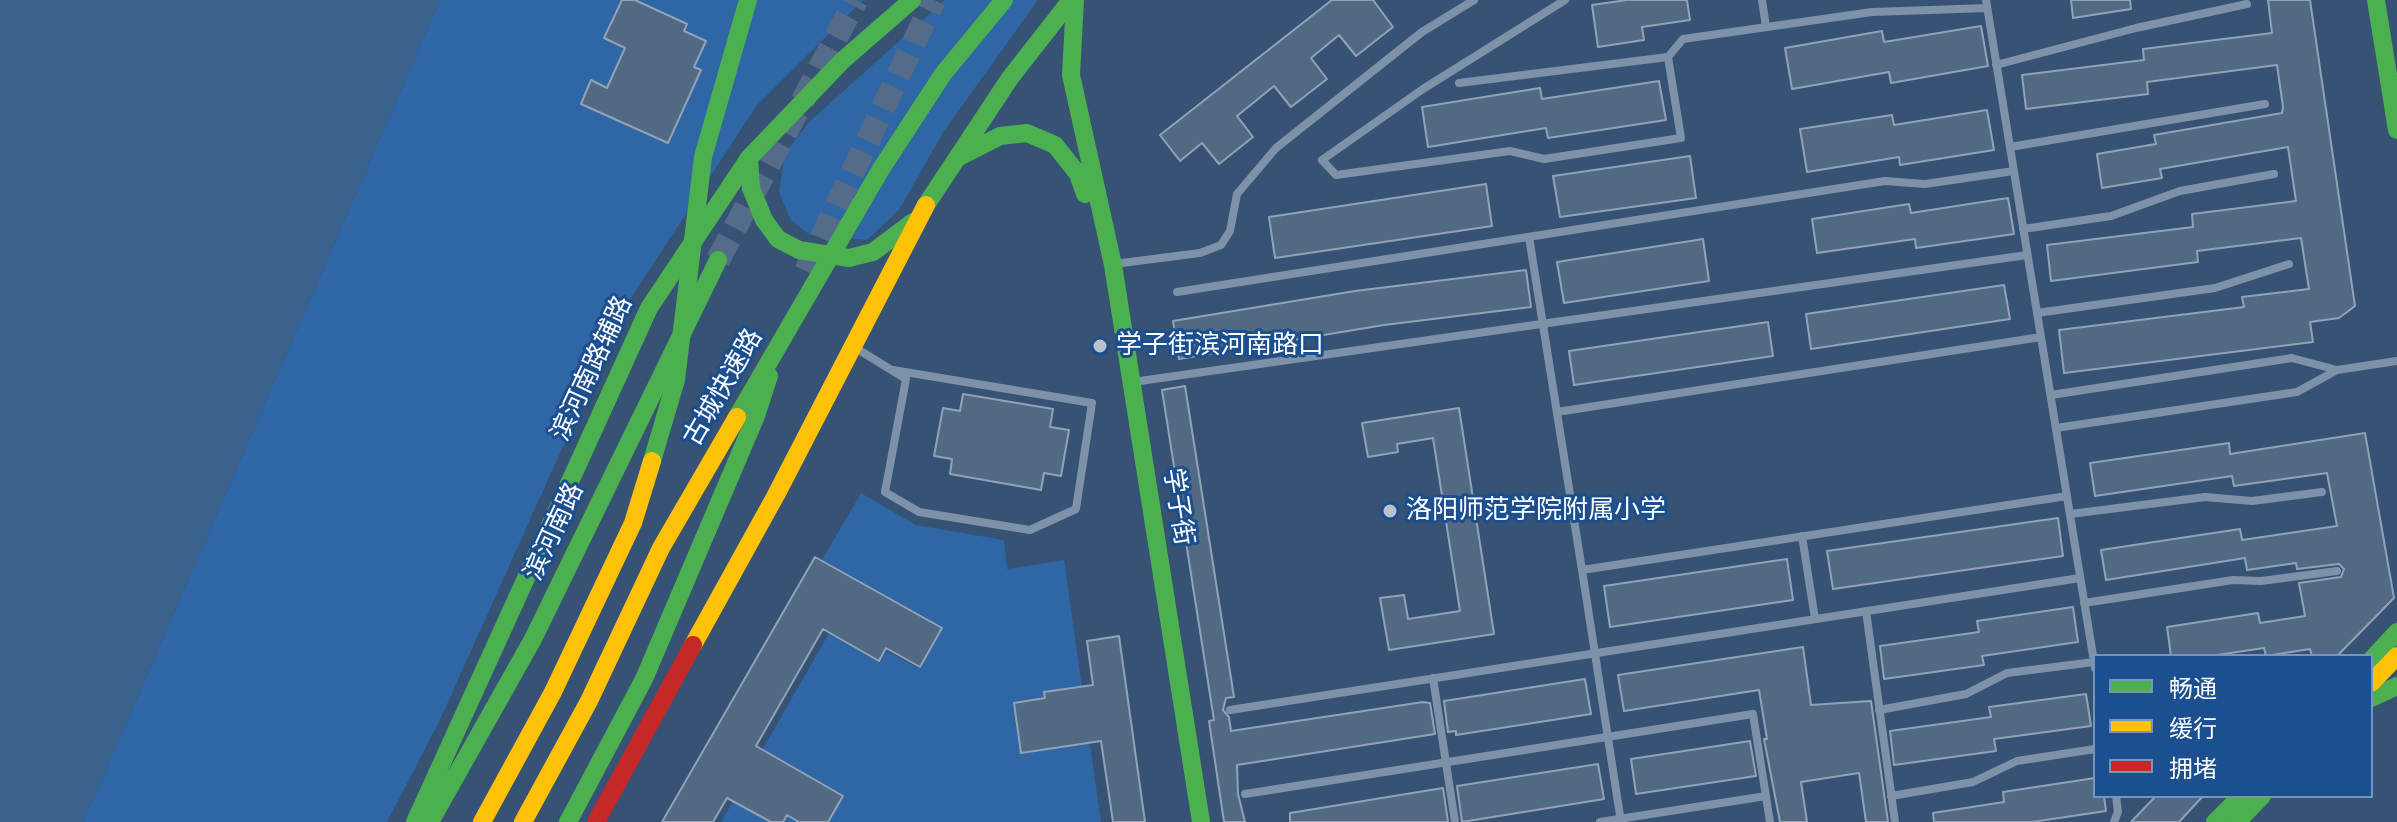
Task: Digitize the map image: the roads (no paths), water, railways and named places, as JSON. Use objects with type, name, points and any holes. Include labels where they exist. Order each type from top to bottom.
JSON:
[{"type":"main road","name":"古城快速路","points":[[482,822],[553,692],[633,523],[676,380],[703,157],[748,0]]},
{"type":"main road","name":"滨河南路辅路","points":[[415,822],[649,308],[749,158],[842,61],[912,0]]},
{"type":"main road","name":"古城快速路","points":[[523,822],[589,701],[661,548],[881,169],[943,74],[1004,0]]},
{"type":"main road","points":[[596,822],[776,495],[917,218],[1010,78],[1073,0]]},
{"type":"main road","points":[[1073,0],[1071,75],[1093,203]]},
{"type":"main road","points":[[2376,0],[2397,130]]},
{"type":"main road","points":[[958,157],[1000,136],[1027,133],[1055,145],[1078,174],[1093,203]]},
{"type":"main road","points":[[749,158],[751,188],[764,220],[778,239],[799,250],[849,258],[873,252],[917,218]]},
{"type":"main road","name":"学子街","points":[[1093,203],[1109,266],[1201,822]]},
{"type":"main road","name":"滨河南路","points":[[430,822],[533,639],[718,260]]},
{"type":"main road","points":[[568,822],[644,679],[756,416],[799,288]]},
{"type":"main road","name":"学子街","points":[[1128,384],[1193,822]]},
{"type":"main road","points":[[2373,658],[2397,632]]},
{"type":"main road","points":[[2373,681],[2397,656]]},
{"type":"main road","points":[[2373,697],[2397,686]]},
{"type":"main road","points":[[2215,822],[2239,798]]},
{"type":"main road","points":[[2237,822],[2260,798]]},
{"type":"lane","points":[[1109,266],[1200,253],[1221,245],[1230,231],[1237,194],[1276,148],[1422,32],[1474,0]]},
{"type":"lane","points":[[1565,0],[1423,89],[1322,160],[1336,175],[1510,151],[1544,159],[1681,138],[1668,57]]},
{"type":"lane","points":[[1762,0],[1766,27]]},
{"type":"lane","points":[[1459,83],[1668,57],[1683,39],[1872,12],[1986,4],[2093,659]]},
{"type":"lane","points":[[1996,65],[2136,28],[2247,4]]},
{"type":"lane","points":[[2010,147],[2265,104]]},
{"type":"lane","points":[[1177,292],[1885,181],[1925,184],[2014,171]]},
{"type":"lane","points":[[2023,229],[2111,216],[2180,191],[2274,174]]},
{"type":"lane","points":[[1529,237],[1621,820]]},
{"type":"lane","points":[[1128,384],[2027,255]]},
{"type":"lane","points":[[2037,313],[2215,288],[2289,264]]},
{"type":"lane","points":[[1557,412],[2041,337]]},
{"type":"lane","points":[[853,346],[906,379],[885,492],[919,512],[1030,530],[1076,509],[1092,403],[893,370]]},
{"type":"lane","points":[[2051,395],[2292,358],[2337,370]]},
{"type":"lane","points":[[2056,428],[2297,392],[2337,370],[2397,361]]},
{"type":"lane","points":[[2070,514],[2205,497],[2252,501],[2322,492]]},
{"type":"lane","points":[[1582,570],[2067,496]]},
{"type":"lane","points":[[1802,536],[1815,619]]},
{"type":"lane","points":[[2084,603],[2233,580],[2261,581],[2337,571]]},
{"type":"lane","points":[[1230,710],[2080,578]]},
{"type":"lane","points":[[1866,611],[1895,822]]},
{"type":"lane","points":[[1879,710],[1966,694],[2007,673],[2093,665]]},
{"type":"lane","points":[[1433,678],[1455,822]]},
{"type":"lane","points":[[1245,794],[1753,714],[1770,822]]},
{"type":"lane","points":[[1891,796],[1973,782],[2017,761],[2093,749]]},
{"type":"lane","points":[[1600,822],[1766,796]]},
{"type":"lane","points":[[2114,822],[2118,812],[2116,798]]},
{"type":"tunnel","points":[[718,260],[856,0]]},
{"type":"tunnel","points":[[806,271],[934,0]]},
{"type":"place","name":"学子街滨河南路口","points":[[1100,346]]},
{"type":"place","name":"洛阳师范学院附属小学","points":[[1390,511]]}]
